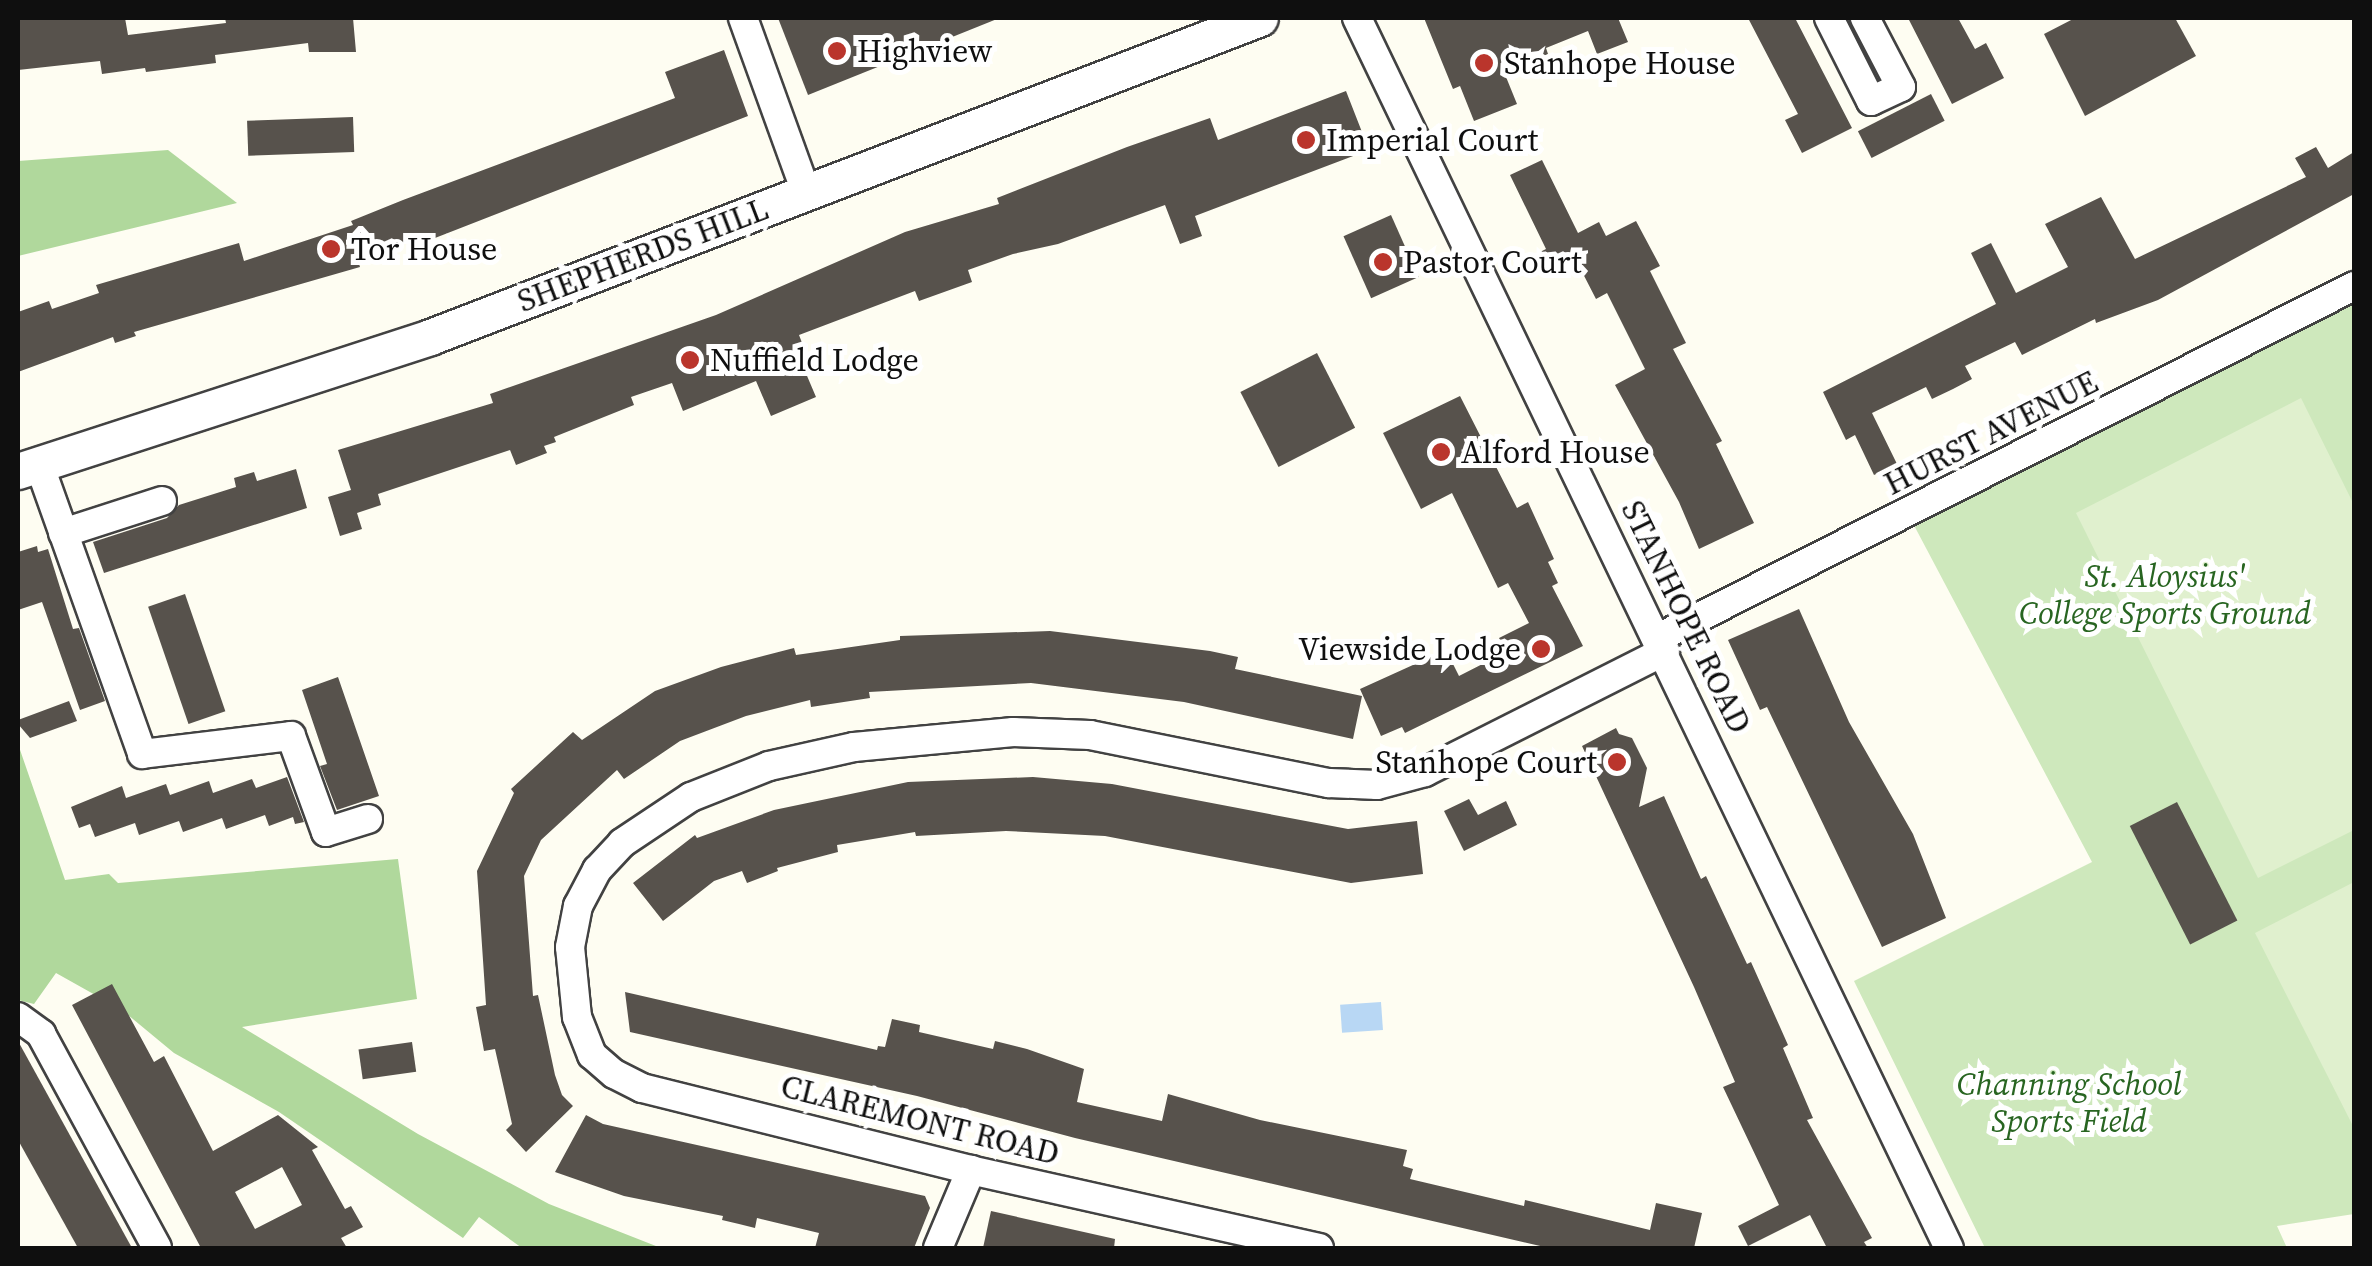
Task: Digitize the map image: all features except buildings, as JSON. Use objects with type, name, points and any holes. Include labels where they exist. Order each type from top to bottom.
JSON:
[{"type":"street","points":[[743,18],[806,192]]},
{"type":"street","name":"SHEPHERDS HILL","points":[[28,467],[430,338],[1260,18]]},
{"type":"street","name":"STANHOPE ROAD","points":[[1356,18],[1950,1248]]},
{"type":"street","points":[[1829,18],[1871,101],[1901,87],[1865,18]]},
{"type":"street","name":"HURST AVENUE","points":[[572,978],[570,947],[578,906],[597,870],[622,843],[691,797],[769,766],[854,747],[1013,732],[1090,735],[1329,784],[1377,785],[1425,772],[1661,644],[2354,286]]},
{"type":"street","points":[[28,467],[64,533],[142,754],[291,736],[326,832],[368,819]]},
{"type":"street","points":[[64,533],[162,501]]},
{"type":"street","name":"CLAREMONT ROAD","points":[[572,978],[578,1017],[592,1054],[614,1074],[642,1088],[971,1170],[1320,1248]]},
{"type":"street","points":[[18,1017],[41,1034],[157,1248]]},
{"type":"street","points":[[938,1248],[971,1170]]},
{"type":"green space","points":[[168,150],[237,203],[18,256],[18,161]]},
{"type":"green space","name":"St. Aloysius' College Sports Ground","points":[[2354,286],[2354,1214],[2277,1226],[2287,1248],[1985,1248],[1854,981],[2092,862],[1908,514]]},
{"type":"green space","points":[[2301,398],[2354,505],[2354,830],[2258,878],[2076,513]]},
{"type":"green space","points":[[18,744],[65,880],[109,874],[118,883],[398,859],[417,999],[242,1027],[418,1134],[549,1204],[661,1248],[522,1248],[479,1217],[463,1238],[279,1112],[174,1053],[122,1010],[56,973],[34,1004],[18,1000]]},
{"type":"green space","points":[[2354,882],[2354,1128],[2255,933]]},
{"type":"water","points":[[1381,1002],[1383,1030],[1342,1033],[1340,1005]]},
{"type":"place","name":"Highview","points":[[837,51]]},
{"type":"place","name":"Stanhope House","points":[[1484,63]]},
{"type":"place","name":"Imperial Court","points":[[1306,140]]},
{"type":"place","name":"Tor House","points":[[331,249]]},
{"type":"place","name":"Pastor Court","points":[[1383,262]]},
{"type":"place","name":"Nuffield Lodge","points":[[690,360]]},
{"type":"place","name":"Alford House","points":[[1441,452]]},
{"type":"place","name":"Viewside Lodge","points":[[1541,649]]},
{"type":"place","name":"Stanhope Court","points":[[1617,762]]},
{"type":"park label","name":"Channing School Sports Field","points":[[2069,1104]]}]
